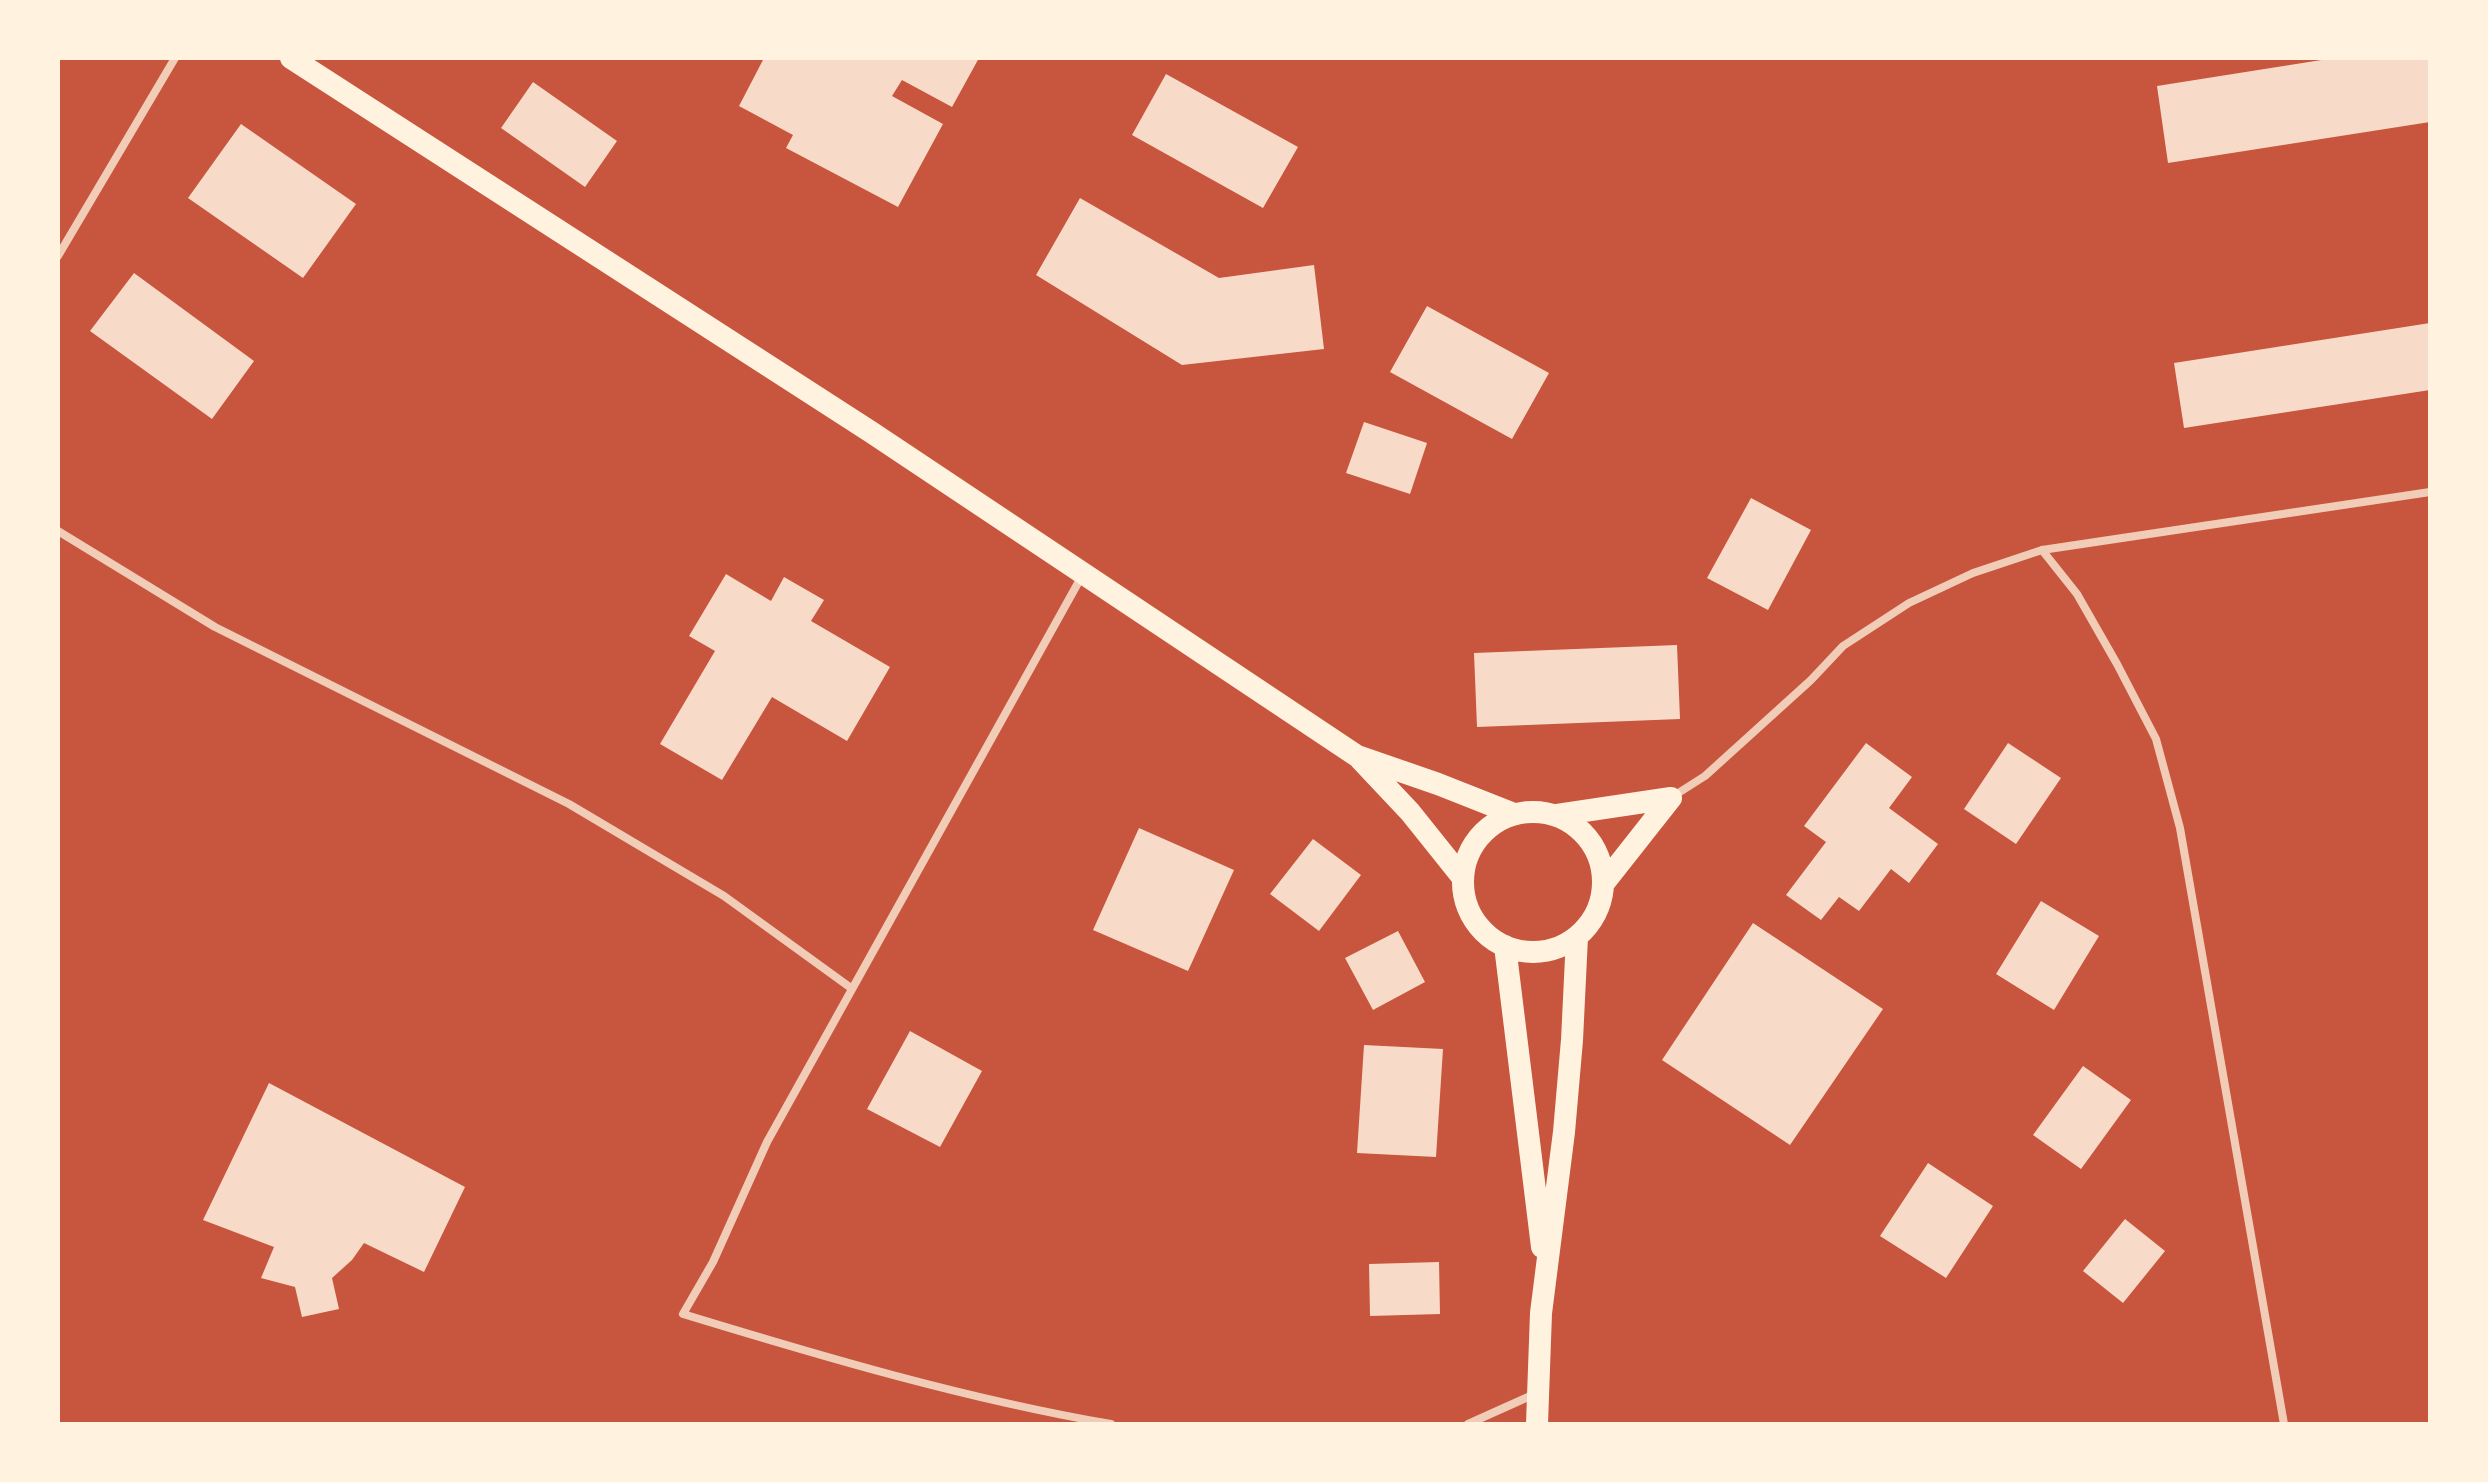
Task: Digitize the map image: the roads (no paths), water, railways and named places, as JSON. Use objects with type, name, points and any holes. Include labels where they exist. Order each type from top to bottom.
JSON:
[{"type":"highway","points":[[291,58],[871,432],[1357,756],[1410,812],[1462,877]]},
{"type":"highway","points":[[1357,756],[1514,814]]},
{"type":"highway","points":[[1557,815],[1576,826],[1601,860],[1604,883],[1601,902],[1591,922],[1577,937],[1560,947],[1542,952],[1505,946],[1487,935],[1473,918],[1464,899],[1462,877],[1467,856],[1478,838],[1495,823],[1514,814],[1535,812],[1557,815],[1671,798]]},
{"type":"highway","points":[[1604,883],[1671,798]]},
{"type":"highway","points":[[1537,1424],[1545,1264],[1565,1117],[1577,937]]},
{"type":"highway","points":[[1505,946],[1534,1196],[1545,1264]]},
{"type":"street","points":[[58,256],[175,58]]},
{"type":"street","points":[[1671,798],[1705,776],[1811,680],[1843,646],[1909,603],[1973,573],[2042,550],[2430,492]]},
{"type":"street","points":[[58,531],[215,627],[569,804],[724,896],[851,988]]},
{"type":"street","points":[[2042,550],[2077,594],[2156,739],[2183,843],[2284,1424]]},
{"type":"street","points":[[1083,573],[767,1142],[713,1262],[683,1314],[802,1350],[1037,1411],[1111,1424]]},
{"type":"street","points":[[1468,1424],[1538,1393]]}]
